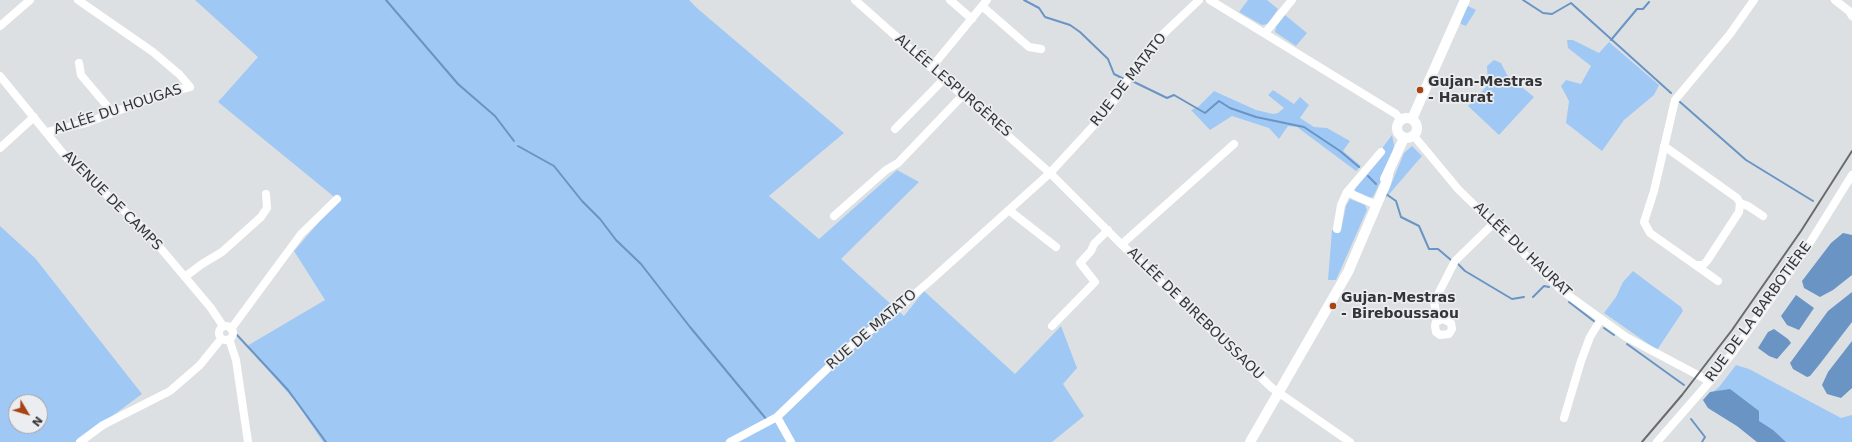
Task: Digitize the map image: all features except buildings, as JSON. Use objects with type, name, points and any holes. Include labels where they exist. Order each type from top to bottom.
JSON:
[{"type":"main road","points":[[1412,119],[1465,0]]},
{"type":"main road","points":[[1250,442],[1335,292],[1340,274],[1388,175],[1409,137],[1417,127],[1412,119],[1406,118],[1401,120],[1397,129],[1399,135],[1409,137]]},
{"type":"street","points":[[0,26],[30,0]]},
{"type":"street","name":"ALLÉE DU HOUGAS","points":[[47,132],[86,123],[113,114],[162,94],[190,87],[176,71],[153,52],[78,0]]},
{"type":"street","name":"ALLÉE LESPURGÈRES","points":[[855,0],[1050,173]]},
{"type":"street","points":[[950,0],[972,19]]},
{"type":"street","name":"RUE DE MATATO","points":[[730,442],[777,417],[854,343],[889,316],[1010,211],[1050,173],[1108,110],[1128,79],[1158,39],[1199,0]]},
{"type":"street","points":[[1210,0],[1396,114],[1401,120]]},
{"type":"street","points":[[1265,33],[1292,0]]},
{"type":"street","points":[[1718,281],[1650,233],[1644,222],[1654,191],[1675,100],[1731,33],[1754,0]]},
{"type":"street","points":[[1834,0],[1849,11],[1852,16]]},
{"type":"street","points":[[931,68],[984,3],[1029,47],[1041,48]]},
{"type":"street","points":[[79,63],[81,75],[113,114]]},
{"type":"street","name":"AVENUE DE CAMPS","points":[[0,76],[66,157],[147,232],[186,276],[227,328]]},
{"type":"street","points":[[895,129],[944,79]]},
{"type":"street","points":[[834,216],[886,170],[898,163],[963,95]]},
{"type":"street","points":[[0,148],[34,117]]},
{"type":"street","name":"ALLÉE DU HAURAT","points":[[1409,137],[1458,189],[1561,290],[1626,337],[1709,381]]},
{"type":"street","points":[[1122,244],[1234,144]]},
{"type":"street","points":[[1664,146],[1737,198],[1740,203],[1748,206],[1763,216]]},
{"type":"street","points":[[1337,230],[1341,205],[1347,192],[1381,152]]},
{"type":"street","name":"ALLÉE DE BIREBOUSSAOU","points":[[1050,173],[1278,394],[1350,442]]},
{"type":"street","name":"RUE DE LA BARBOTIÈRE","points":[[1657,442],[1732,354],[1806,249],[1852,175]]},
{"type":"street","points":[[1347,192],[1375,204]]},
{"type":"street","points":[[186,276],[222,252],[261,217],[267,208],[266,194]]},
{"type":"street","points":[[248,442],[236,360],[226,339],[219,336],[218,331],[227,328],[300,234],[337,198]]},
{"type":"street","points":[[1697,265],[1703,264],[1707,261],[1739,212],[1740,203]]},
{"type":"street","points":[[1010,211],[1056,248]]},
{"type":"street","points":[[1438,321],[1434,302],[1455,261],[1494,223]]},
{"type":"street","points":[[1052,326],[1096,282],[1080,263],[1091,251],[1094,244],[1108,230]]},
{"type":"street","points":[[1564,418],[1581,361],[1590,337],[1601,319]]},
{"type":"street","points":[[80,442],[103,425],[170,391],[232,335],[227,328]]},
{"type":"street","points":[[777,417],[791,442]]},
{"type":"shaded area","points":[[195,0],[689,0],[844,133],[769,196],[819,239],[897,170],[919,182],[841,259],[904,316],[924,291],[1015,374],[1061,326],[1077,368],[1063,384],[1084,416],[1052,442],[323,442],[296,402],[247,346],[325,300],[294,251],[338,200],[218,102],[258,57]]},
{"type":"shaded area","points":[[1248,0],[1267,0],[1278,9],[1268,24],[1262,25],[1239,12]]},
{"type":"shaded area","points":[[1468,6],[1476,10],[1466,26],[1461,24],[1460,21],[1465,8]]},
{"type":"shaded area","points":[[1285,15],[1307,33],[1296,46],[1275,32],[1276,27]]},
{"type":"shaded area","points":[[1567,40],[1573,40],[1599,53],[1609,42],[1659,85],[1654,95],[1624,120],[1602,151],[1566,123],[1569,101],[1561,86],[1566,80],[1581,84],[1591,66],[1568,48]]},
{"type":"shaded area","points":[[1494,60],[1501,63],[1507,75],[1534,97],[1499,135],[1468,106],[1488,85],[1487,66]]},
{"type":"shaded area","points":[[1273,90],[1294,104],[1300,97],[1309,105],[1300,118],[1314,127],[1327,128],[1350,141],[1343,151],[1361,166],[1356,171],[1297,127],[1288,126],[1279,139],[1269,128],[1232,116],[1210,130],[1191,110],[1198,107],[1214,91],[1256,110],[1273,114],[1278,113],[1284,108],[1268,95]]},
{"type":"shaded area","points":[[1392,135],[1394,145],[1392,158],[1373,197],[1369,198],[1355,192],[1357,185],[1383,154],[1383,147]]},
{"type":"shaded area","points":[[1412,146],[1422,156],[1385,199],[1404,153]]},
{"type":"shaded area","points":[[1350,199],[1365,205],[1367,210],[1336,280],[1328,280],[1332,230],[1341,230],[1346,206]]},
{"type":"shaded area","points":[[0,226],[35,258],[142,394],[77,442],[0,442]]},
{"type":"shaded area","points":[[1843,233],[1852,235],[1852,275],[1833,290],[1820,297],[1804,288],[1802,281],[1831,243]]},
{"type":"shaded area","points":[[1633,271],[1681,307],[1683,311],[1657,350],[1604,313],[1616,297],[1623,282]]},
{"type":"shaded area","points":[[1852,292],[1852,322],[1810,376],[1807,377],[1793,369],[1790,363],[1828,311]]},
{"type":"shaded area","points":[[1796,295],[1814,308],[1799,330],[1787,325],[1781,316]]},
{"type":"shaded area","points":[[1774,329],[1791,343],[1777,359],[1769,356],[1758,348],[1768,332]]},
{"type":"shaded area","points":[[1852,341],[1852,388],[1841,398],[1827,394],[1822,385],[1828,372]]},
{"type":"shaded area","points":[[1736,365],[1749,369],[1841,418],[1852,415],[1852,442],[1757,442],[1737,426],[1708,408],[1703,400],[1719,387]]},
{"type":"shaded area","points":[[1730,389],[1759,411],[1759,421],[1773,430],[1786,442],[1757,442],[1737,426],[1708,408],[1703,400],[1710,392]]},
{"type":"waterway","points":[[386,0],[458,84],[495,116],[514,141]]},
{"type":"waterway","points":[[1024,0],[1039,8],[1045,17],[1070,25],[1080,32],[1108,59],[1114,74],[1124,79]]},
{"type":"waterway","points":[[1523,0],[1543,13],[1552,14],[1571,3],[1671,93]]},
{"type":"waterway","points":[[1611,40],[1637,9],[1643,9],[1649,2]]},
{"type":"waterway","points":[[1130,80],[1167,98],[1174,95],[1205,113],[1219,101],[1230,108],[1256,117],[1304,127],[1340,151],[1359,167]]},
{"type":"waterway","points":[[1680,102],[1746,160],[1813,201]]},
{"type":"waterway","points":[[518,146],[554,166],[582,201],[600,219],[616,240],[641,264],[690,327],[767,420]]},
{"type":"waterway","points":[[1368,176],[1376,184]]},
{"type":"waterway","points":[[1386,194],[1396,201],[1401,217],[1419,226],[1429,249],[1438,249],[1451,260]]},
{"type":"waterway","points":[[1458,264],[1465,271],[1512,299],[1524,297]]},
{"type":"waterway","points":[[1533,297],[1544,286],[1549,287]]},
{"type":"waterway","points":[[1569,302],[1595,322]]},
{"type":"waterway","points":[[1604,328],[1614,335]]},
{"type":"waterway","points":[[237,335],[288,390],[326,442]]},
{"type":"waterway","name":"ALLÉE DU HAURAT","points":[[1627,344],[1684,385]]},
{"type":"waterway","points":[[1691,419],[1705,437],[1702,442]]},
{"type":"railway","points":[[1642,442],[1682,395],[1732,330],[1801,231],[1852,151]]},
{"type":"place","name":"Gujan-Mestras - Haurat","points":[[1420,90]]},
{"type":"place","name":"Gujan-Mestras - Bireboussaou","points":[[1333,306]]}]
